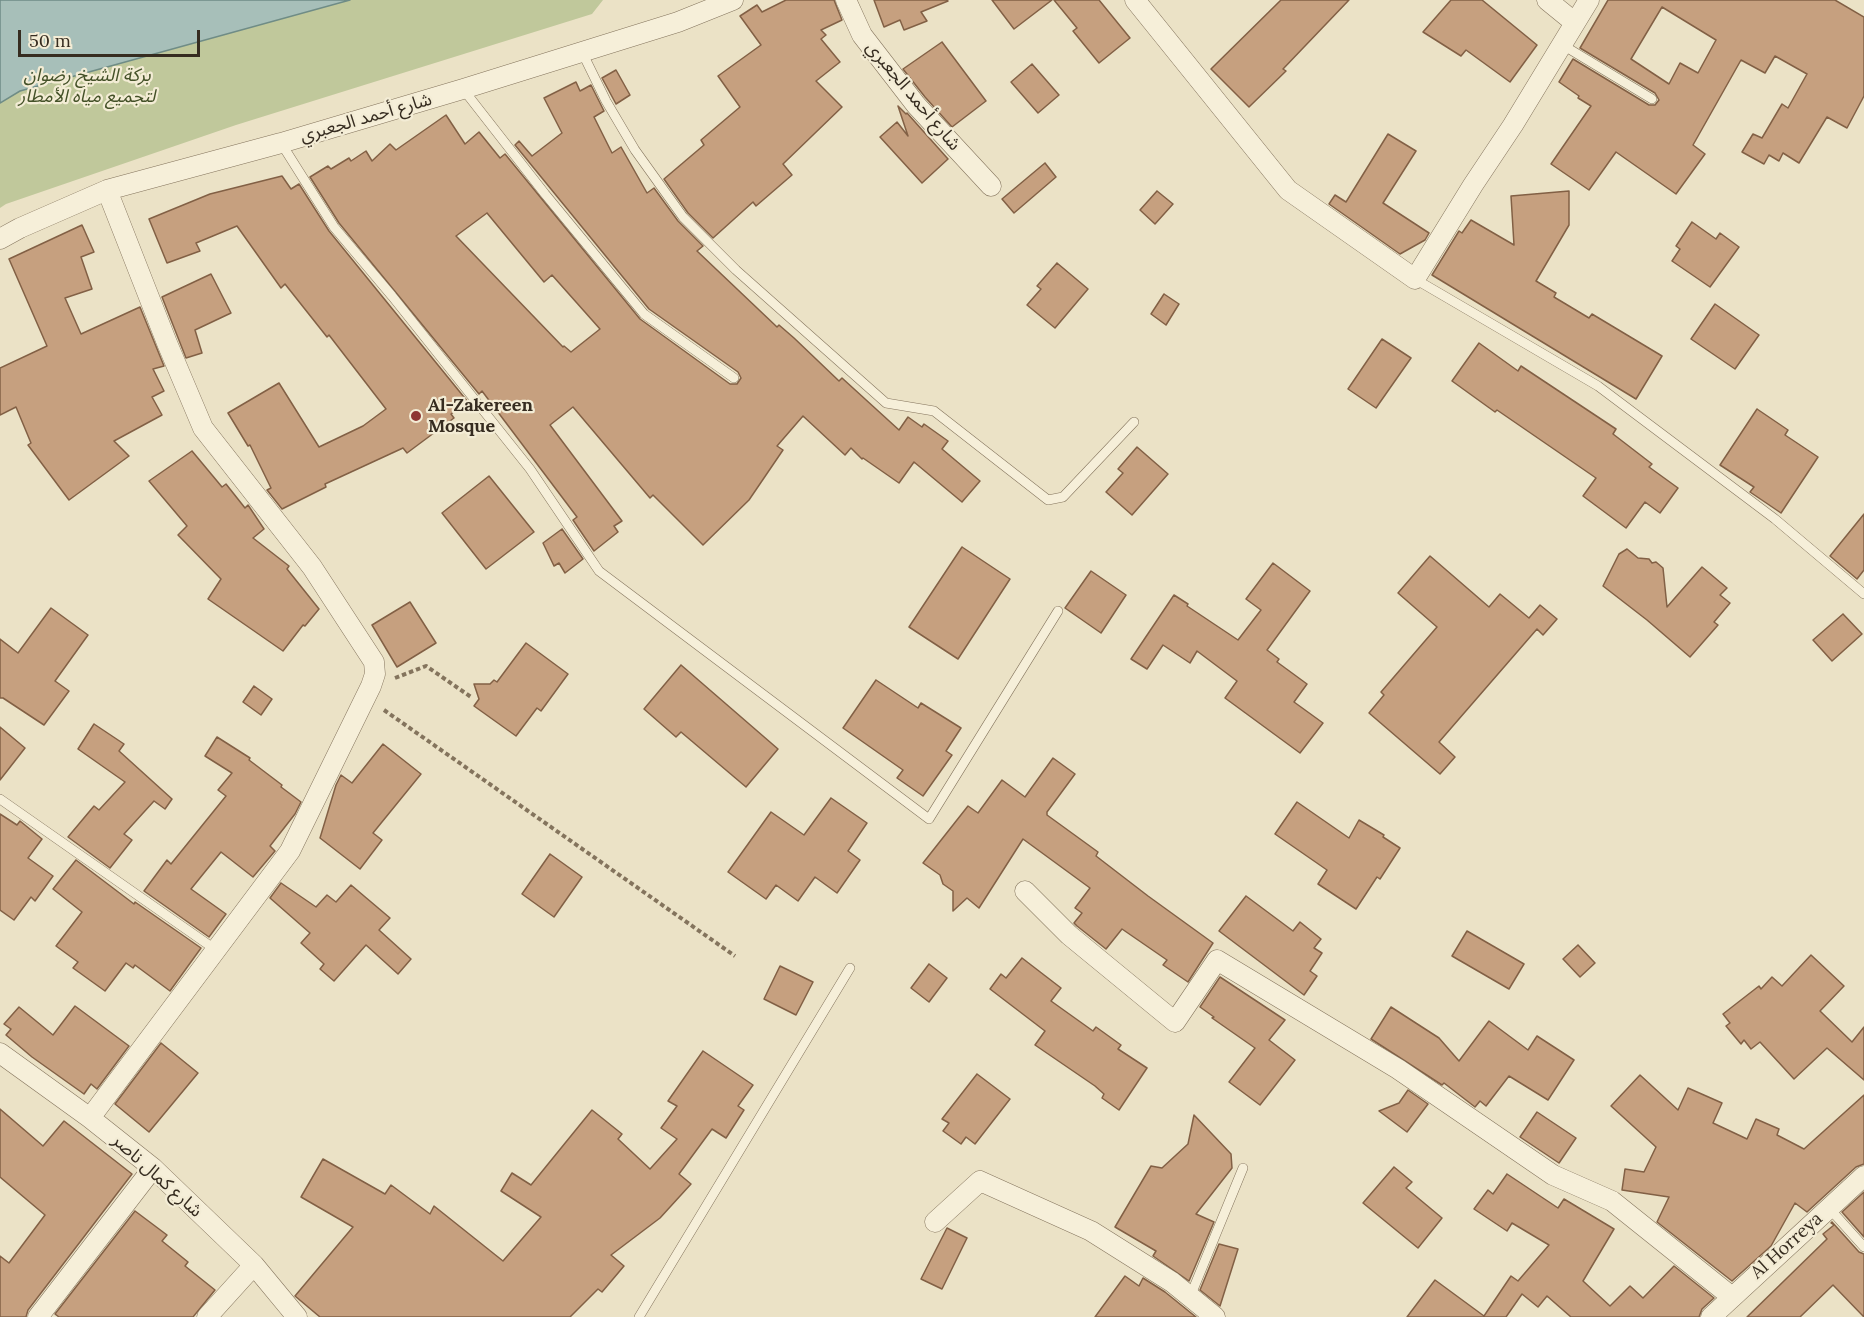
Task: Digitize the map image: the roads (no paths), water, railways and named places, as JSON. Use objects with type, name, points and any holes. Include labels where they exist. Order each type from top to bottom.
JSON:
[{"type":"street","name":"شارع أحمد الجعبري","points":[[0,239],[107,190],[281,143],[463,89],[678,22],[733,0]]},
{"type":"street","name":"شارع أحمد الجعبري","points":[[846,0],[861,34],[909,97],[990,186]]},
{"type":"street","points":[[1135,0],[1288,190],[1415,279],[1589,0]]},
{"type":"street","points":[[1547,0],[1574,22]]},
{"type":"street","points":[[90,1118],[290,851],[369,692],[375,674],[374,662],[312,567],[203,428],[107,190]]},
{"type":"street","points":[[1025,891],[1069,934],[1175,1022],[1217,960],[1398,1069],[1553,1175],[1612,1201],[1732,1296]]},
{"type":"street","name":"شارع كمال ناصر","points":[[2,1059],[90,1118],[153,1168],[254,1265],[297,1317]]},
{"type":"street","points":[[38,1317],[153,1168]]},
{"type":"street","name":"Al Horreya","points":[[1710,1317],[1864,1176]]},
{"type":"street","points":[[935,1222],[980,1180],[1091,1231],[1172,1282],[1215,1317]]},
{"type":"street","points":[[207,1317],[254,1265]]},
{"type":"lane","points":[[1561,44],[1652,99]]},
{"type":"lane","points":[[582,52],[606,101],[635,150],[682,217],[736,270],[886,403],[934,411],[1048,500],[1063,497],[1134,422]]},
{"type":"lane","points":[[463,89],[544,194],[644,314],[734,378]]},
{"type":"lane","points":[[281,143],[334,227],[530,469],[599,571],[929,819],[1058,611]]},
{"type":"lane","points":[[1415,279],[1598,387],[1775,519],[1864,594]]},
{"type":"lane","points":[[0,799],[216,950]]},
{"type":"lane","points":[[639,1317],[850,968]]},
{"type":"lane","points":[[1190,1297],[1243,1168]]},
{"type":"lane","points":[[1829,1208],[1864,1247]]},
{"type":"water","name":"بركة الشيخ رضوان لتجميع مياه الأمطار","points":[[0,0],[350,0],[20,91],[0,103]]},
{"type":"place","name":"Al-Zakereen Mosque","points":[[416,416]]}]
